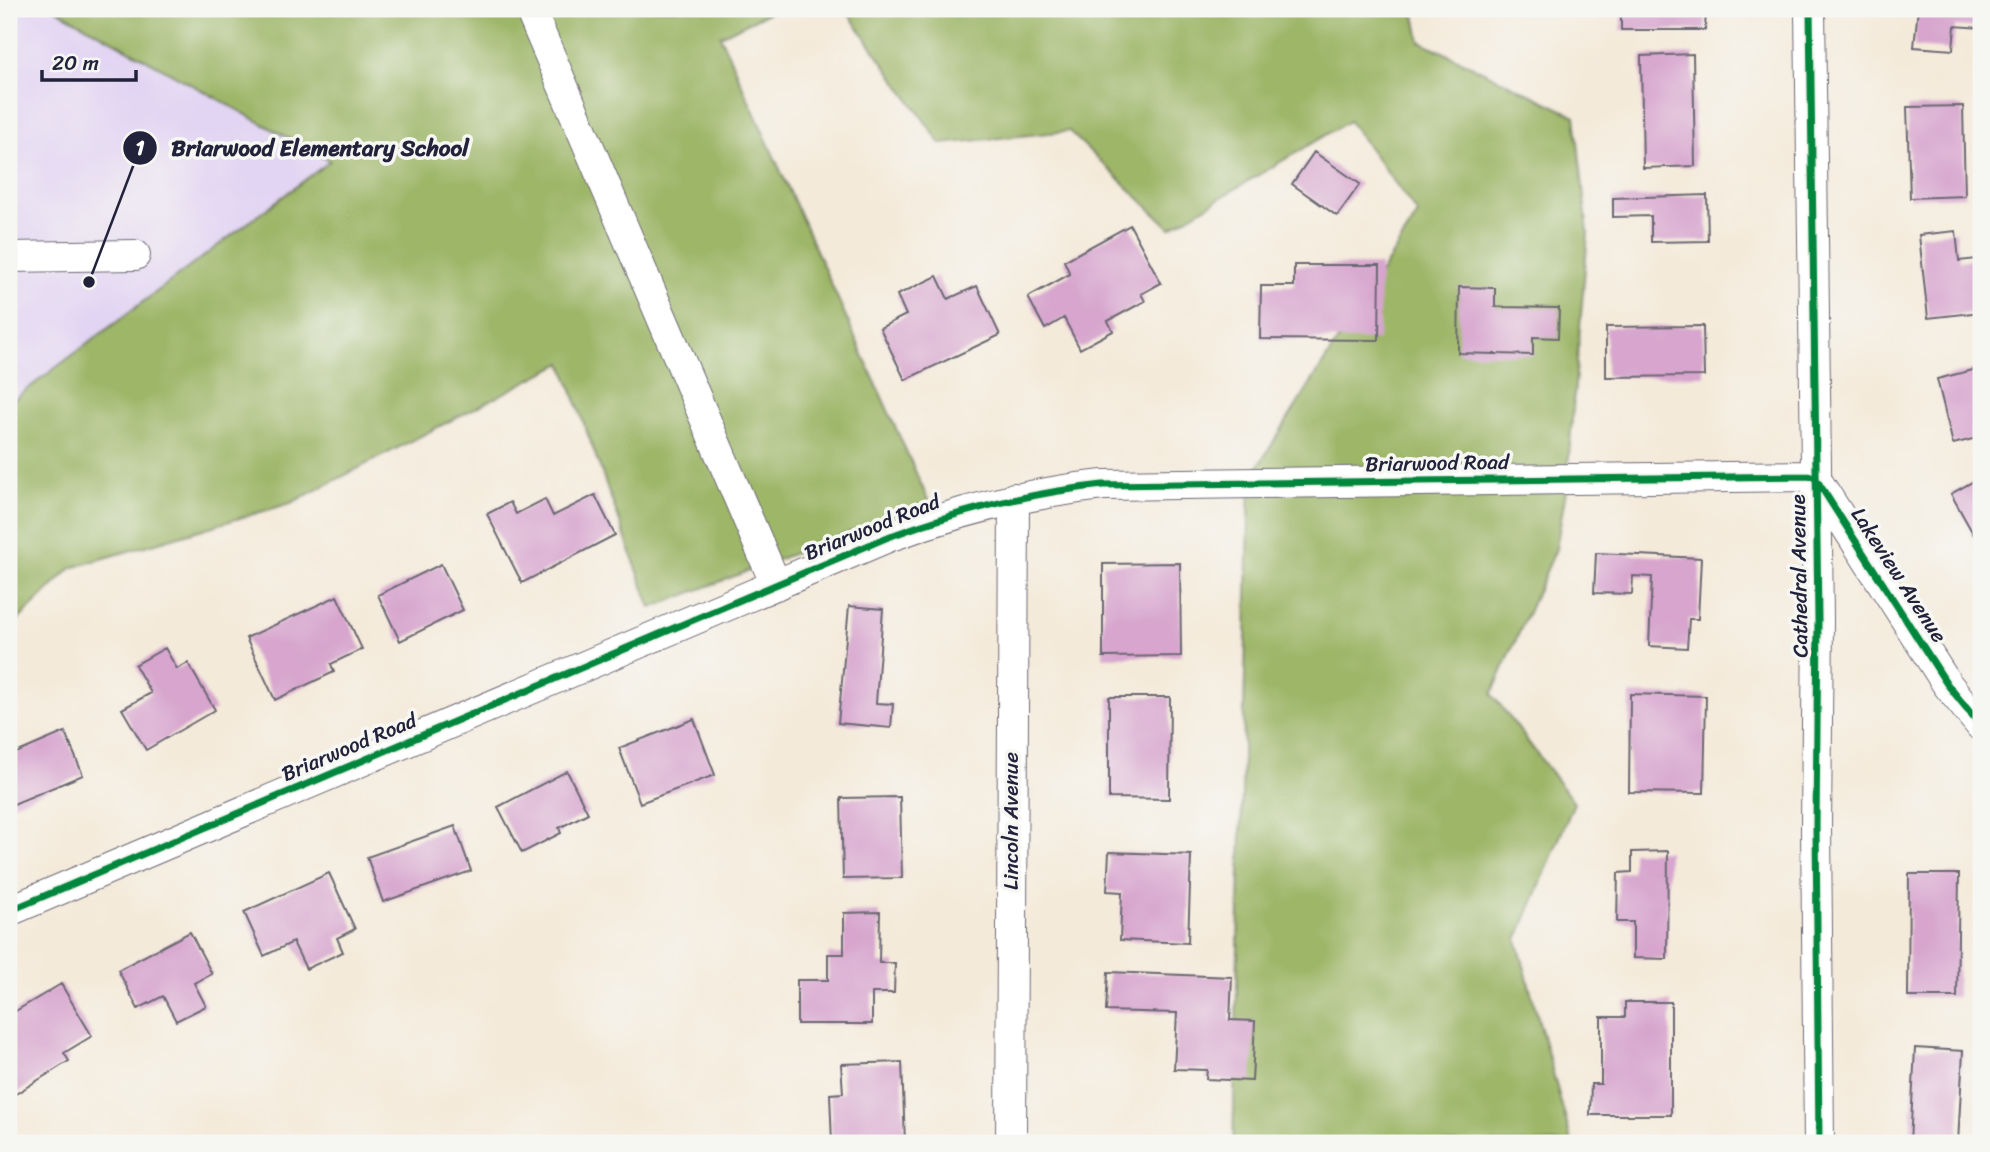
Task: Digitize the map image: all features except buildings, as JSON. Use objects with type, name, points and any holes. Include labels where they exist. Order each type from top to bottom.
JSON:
[{"type":"street","points":[[530,9],[776,585]]},
{"type":"street","name":"Cathedral Avenue","points":[[1810,9],[1814,476],[1818,619],[1816,826],[1819,1143]]},
{"type":"street","points":[[9,257],[135,255]]},
{"type":"street","name":"Briarwood Road","points":[[9,911],[922,524],[1013,498],[1103,485],[1814,476]]},
{"type":"street","name":"Lakeview Avenue","points":[[1814,476],[1947,684],[1981,726]]},
{"type":"street","name":"Lincoln Avenue","points":[[1011,1143],[1013,498]]},
{"type":"shaded area","points":[[9,9],[55,9],[330,161],[9,403]]},
{"type":"green space","points":[[55,9],[776,9],[720,36],[929,502],[651,608],[562,363],[291,503],[71,568],[9,629],[9,403],[330,161]]},
{"type":"green space","points":[[845,9],[1414,9],[1420,41],[1575,116],[1588,233],[1566,490],[1556,549],[1492,694],[1574,803],[1517,940],[1572,1143],[1233,1143],[1250,479],[1418,214],[1349,121],[1170,228],[1069,131],[941,144]]},
{"type":"cycle path","points":[[1810,9],[1818,619],[1816,826],[1819,1143]]},
{"type":"cycle path","points":[[9,911],[888,537],[994,504],[1103,485],[1814,476],[1947,684],[1981,726]]},
{"type":"place","name":"Briarwood Elementary School","points":[[89,282]]}]
